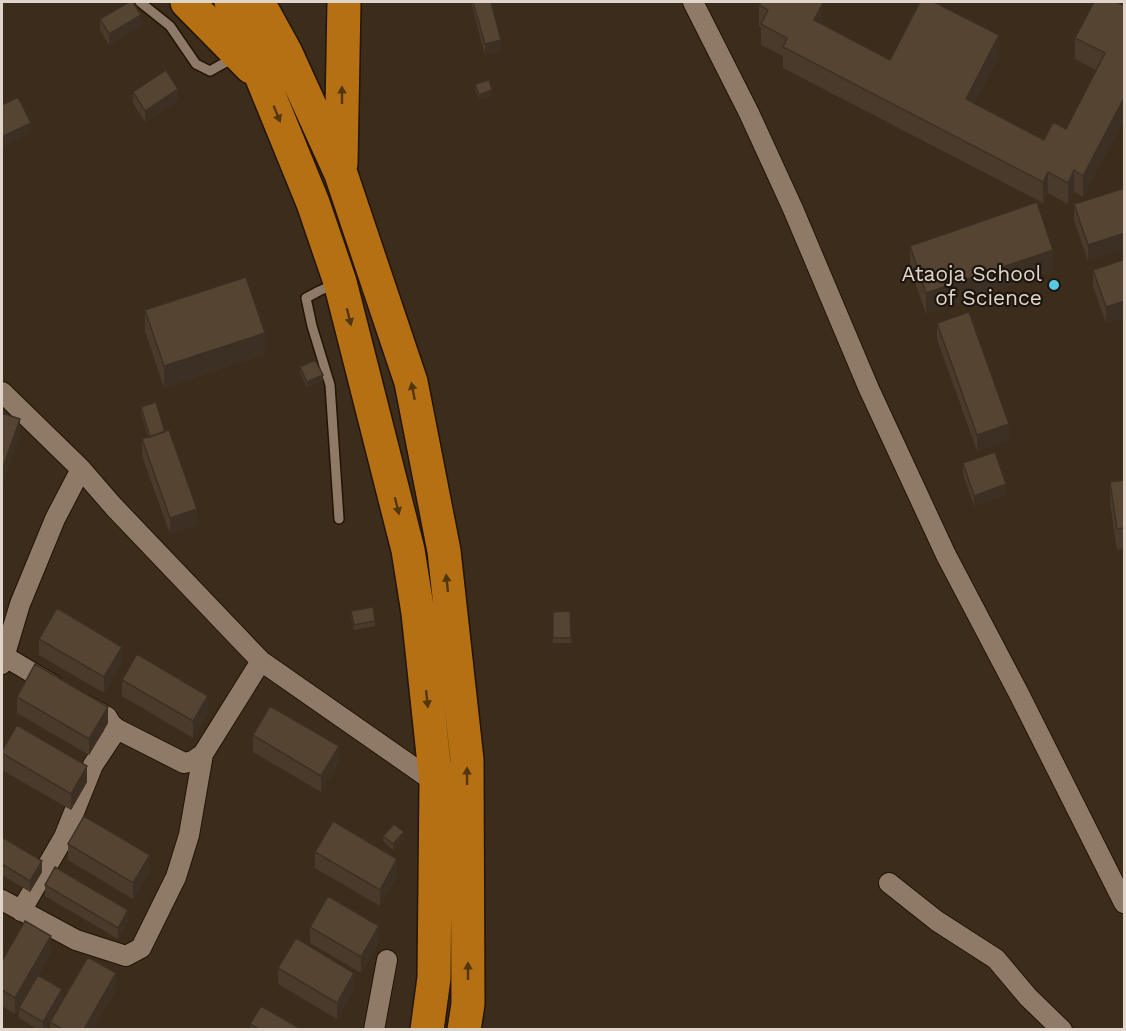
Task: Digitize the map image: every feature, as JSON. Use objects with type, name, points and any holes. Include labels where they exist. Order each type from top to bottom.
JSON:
[{"type":"highway","points":[[187,2],[239,54],[263,82]]},
{"type":"highway","points":[[231,2],[313,203],[340,282],[408,550],[418,613],[436,783],[435,978],[427,1029]]},
{"type":"highway","points":[[258,2],[286,53],[341,174],[411,382],[444,551],[467,760],[468,1005],[464,1029]]},
{"type":"highway","points":[[341,174],[344,2]]},
{"type":"street","points":[[693,2],[749,113],[793,208],[870,389],[946,555],[1125,903]]},
{"type":"street","points":[[2,392],[81,468],[114,507],[261,661],[436,783]]},
{"type":"street","points":[[81,468],[20,603],[3,660],[107,717],[117,729],[184,762],[193,761],[203,754]]},
{"type":"street","points":[[2,900],[76,940],[96,947],[126,956],[141,948],[176,877],[189,835],[203,754],[261,661]]},
{"type":"street","points":[[21,910],[64,837],[93,765],[117,729]]},
{"type":"street","points":[[889,883],[937,921],[996,959],[1028,997],[1062,1029]]},
{"type":"street","points":[[374,1029],[387,960]]},
{"type":"lane","points":[[140,2],[170,26],[196,64],[210,71],[239,54]]},
{"type":"lane","points":[[339,519],[330,385],[306,298],[340,282]]},
{"type":"building","points":[[129,2],[133,2],[141,15],[109,34],[100,19]]},
{"type":"building","points":[[473,2],[491,2],[501,40],[485,44]]},
{"type":"building","points":[[761,2],[823,3],[814,20],[890,60],[920,2],[934,2],[999,35],[966,99],[1044,140],[1053,122],[1066,129],[1105,53],[1075,38],[1094,2],[1116,2],[1125,6],[1125,96],[1083,176],[1074,170],[1068,183],[1048,172],[1043,182],[783,47],[787,38],[761,24],[768,10],[759,5]]},
{"type":"building","points":[[166,70],[178,89],[145,111],[133,92]]},
{"type":"building","points":[[489,80],[492,90],[479,95],[475,84]]},
{"type":"building","points":[[18,97],[31,123],[2,137],[2,105]]},
{"type":"building","points":[[1125,188],[1125,233],[1088,245],[1074,204]]},
{"type":"building","points":[[1037,202],[1053,250],[926,293],[910,246]]},
{"type":"building","points":[[1125,259],[1125,301],[1106,307],[1093,270]]},
{"type":"building","points":[[246,277],[265,333],[164,366],[145,310]]},
{"type":"building","points":[[969,312],[1009,424],[977,435],[937,323]]},
{"type":"building","points":[[315,360],[323,375],[307,382],[300,367]]},
{"type":"building","points":[[156,402],[165,432],[150,437],[141,407]]},
{"type":"building","points":[[2,413],[20,419],[2,470]]},
{"type":"building","points":[[169,430],[197,509],[170,518],[142,439]]},
{"type":"building","points":[[995,452],[1006,484],[974,496],[963,463]]},
{"type":"building","points":[[1125,480],[1125,528],[1117,529],[1110,482]]},
{"type":"building","points":[[373,607],[375,621],[354,625],[351,611]]},
{"type":"building","points":[[57,608],[122,647],[104,677],[39,639]]},
{"type":"building","points":[[570,611],[571,638],[553,638],[553,612]]},
{"type":"building","points":[[137,654],[208,696],[193,721],[122,680]]},
{"type":"building","points":[[35,664],[108,707],[89,739],[17,697]]},
{"type":"building","points":[[270,706],[339,746],[321,776],[253,735]]},
{"type":"building","points":[[17,725],[87,766],[71,794],[2,753]]},
{"type":"building","points":[[84,816],[150,855],[133,883],[68,844]]},
{"type":"building","points":[[333,821],[397,859],[380,890],[315,852]]},
{"type":"building","points":[[394,824],[404,832],[393,844],[383,836]]},
{"type":"building","points":[[2,837],[42,861],[30,881],[2,864]]},
{"type":"building","points":[[55,867],[128,910],[118,928],[45,885]]},
{"type":"building","points":[[328,896],[379,926],[361,957],[310,927]]},
{"type":"building","points":[[25,921],[51,936],[15,998],[2,990],[2,961]]},
{"type":"building","points":[[296,938],[354,973],[337,1003],[278,968]]},
{"type":"building","points":[[88,957],[116,973],[84,1029],[62,1029],[50,1022]]},
{"type":"building","points":[[38,975],[62,989],[43,1022],[19,1008]]},
{"type":"building","points":[[261,1006],[301,1029],[259,1029],[250,1024]]},
{"type":"place","name":"Ataoja School of Science","points":[[1054,285]]}]
